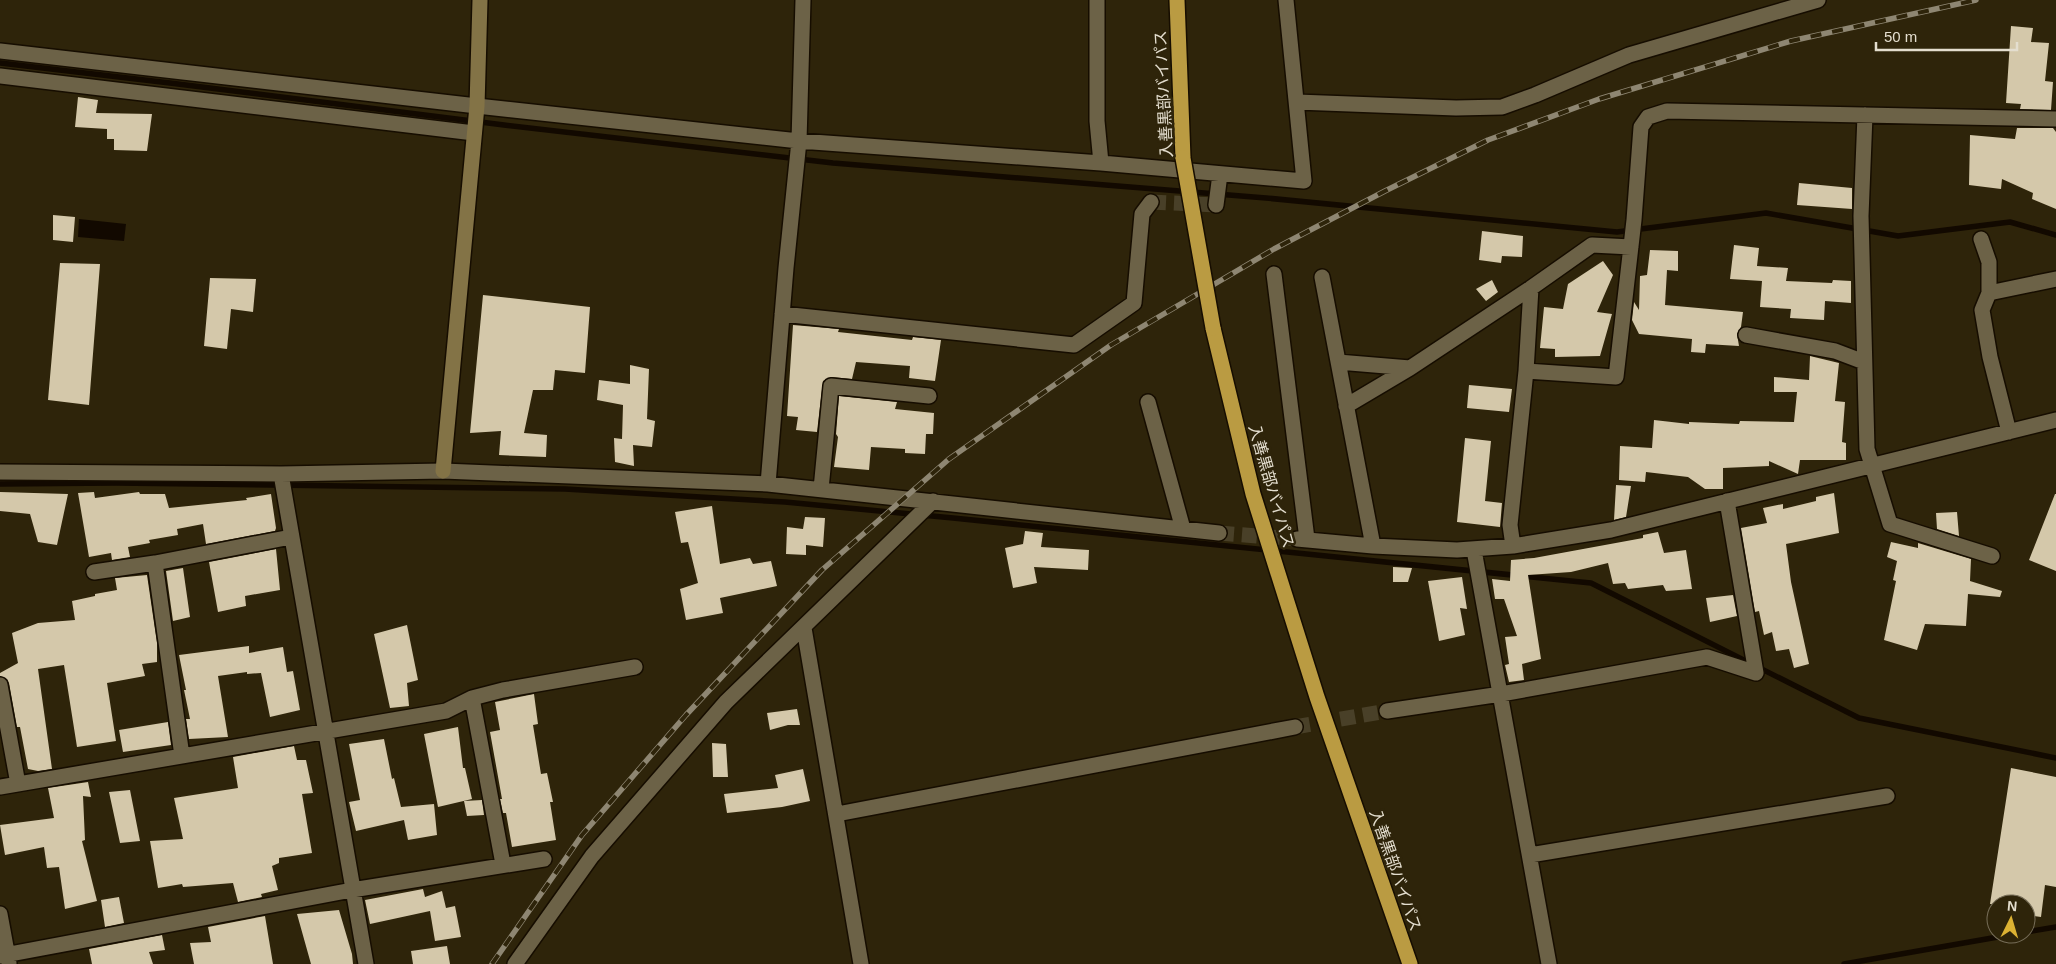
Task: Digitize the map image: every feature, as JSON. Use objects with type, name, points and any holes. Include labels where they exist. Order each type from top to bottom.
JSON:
[{"type":"highway","name":"入善黒部バイパス","points":[[1177,0],[1183,158],[1213,328],[1253,494],[1317,697],[1410,964]]},
{"type":"street","points":[[443,472],[477,106],[480,0]]},
{"type":"street","points":[[768,484],[799,141],[803,0]]},
{"type":"street","points":[[1097,0],[1097,121],[1101,164]]},
{"type":"street","points":[[0,51],[799,141],[1304,181],[1286,0]]},
{"type":"street","points":[[1297,102],[1456,108],[1502,107],[1629,56],[1818,0]]},
{"type":"street","points":[[0,76],[474,133]]},
{"type":"street","points":[[1526,371],[1616,377],[1631,247],[1641,127],[1648,117],[1667,111],[2056,119]]},
{"type":"street","points":[[1865,115],[1860,216],[1867,449],[1890,524],[1992,556]]},
{"type":"street","points":[[1216,205],[1220,174]]},
{"type":"street","points":[[782,314],[1074,345],[1134,303],[1142,214],[1151,202]]},
{"type":"street","points":[[1981,239],[1989,262],[1989,293],[1982,310],[1990,358],[2009,432]]},
{"type":"street","points":[[1346,406],[1410,368],[1592,246],[1631,247]]},
{"type":"street","points":[[1274,274],[1302,539],[1373,546],[1474,550],[1513,546],[1611,530],[2056,420]]},
{"type":"street","points":[[1322,277],[1373,546]]},
{"type":"street","points":[[1989,293],[2056,279]]},
{"type":"street","points":[[1513,546],[1510,524],[1526,371],[1531,288]]},
{"type":"street","points":[[1746,335],[1835,351],[1864,362]]},
{"type":"street","points":[[1338,362],[1410,368]]},
{"type":"street","points":[[822,489],[831,386],[929,396]]},
{"type":"street","points":[[1148,402],[1183,529]]},
{"type":"street","points":[[0,472],[280,474],[443,472],[768,484],[1219,533]]},
{"type":"street","points":[[280,474],[366,964]]},
{"type":"street","points":[[515,964],[592,856],[726,702],[933,501]]},
{"type":"street","points":[[1387,711],[1501,694],[1708,657],[1756,673],[1727,501]]},
{"type":"street","points":[[94,572],[155,563],[291,536]]},
{"type":"street","points":[[1474,550],[1549,964]]},
{"type":"street","points":[[155,563],[182,756]]},
{"type":"street","points":[[804,628],[861,964]]},
{"type":"street","points":[[0,787],[446,711],[472,698],[503,690],[635,667]]},
{"type":"street","points":[[0,685],[18,784]]},
{"type":"street","points":[[472,698],[503,864]]},
{"type":"street","points":[[837,814],[1295,727]]},
{"type":"street","points":[[1530,856],[1887,796]]},
{"type":"street","points":[[0,914],[5,958],[352,890],[503,864],[544,859]]},
{"type":"shaded area","points":[[79,219],[126,224],[124,241],[78,237]]},
{"type":"building","points":[[2011,26],[2033,28],[2031,42],[2049,43],[2045,81],[2053,82],[2051,110],[2020,109],[2021,104],[2006,103]]},
{"type":"building","points":[[78,97],[98,100],[96,113],[152,114],[147,151],[114,150],[114,139],[107,139],[107,129],[75,127]]},
{"type":"building","points":[[2017,128],[2053,128],[2056,132],[2056,209],[2032,199],[2033,193],[2002,179],[2001,189],[1969,185],[1970,135],[2015,139]]},
{"type":"building","points":[[1799,183],[1852,188],[1852,209],[1797,205]]},
{"type":"building","points":[[53,215],[75,217],[73,242],[53,240]]},
{"type":"building","points":[[1482,231],[1523,236],[1522,257],[1502,256],[1501,263],[1479,260]]},
{"type":"building","points":[[1734,245],[1759,248],[1757,266],[1788,268],[1786,281],[1832,283],[1833,280],[1851,281],[1851,303],[1825,301],[1824,320],[1790,318],[1791,309],[1760,307],[1762,281],[1730,279]]},
{"type":"building","points":[[1650,250],[1678,251],[1678,271],[1667,270],[1665,305],[1743,312],[1741,327],[1737,334],[1739,346],[1706,344],[1705,353],[1691,352],[1692,339],[1639,334],[1632,320],[1634,302],[1639,310],[1640,276],[1647,275]]},
{"type":"building","points":[[1603,261],[1613,275],[1597,312],[1612,314],[1600,356],[1555,357],[1555,349],[1540,348],[1544,307],[1563,309],[1568,284]]},
{"type":"building","points":[[60,263],[100,264],[89,405],[48,400]]},
{"type":"building","points":[[210,278],[256,279],[253,312],[231,309],[227,349],[204,346]]},
{"type":"building","points":[[1492,280],[1498,292],[1486,301],[1476,289]]},
{"type":"building","points":[[483,295],[590,307],[585,373],[555,370],[553,390],[533,390],[524,433],[547,435],[546,457],[499,455],[501,431],[470,433]]},
{"type":"building","points":[[793,325],[839,329],[838,332],[912,340],[913,337],[941,340],[935,381],[909,378],[910,366],[856,362],[852,379],[831,377],[823,381],[817,432],[796,430],[798,417],[787,416]]},
{"type":"building","points":[[1810,356],[1839,363],[1835,401],[1845,402],[1842,442],[1846,443],[1846,460],[1800,460],[1798,474],[1769,461],[1769,466],[1723,468],[1723,489],[1705,489],[1688,477],[1646,472],[1645,482],[1619,480],[1620,446],[1652,448],[1654,420],[1689,424],[1689,422],[1739,424],[1740,421],[1794,422],[1797,392],[1774,392],[1774,377],[1809,380]]},
{"type":"building","points":[[630,365],[649,369],[647,419],[655,421],[652,447],[633,445],[634,466],[615,462],[614,438],[622,439],[623,405],[597,400],[599,380],[630,384]]},
{"type":"building","points":[[1469,385],[1512,389],[1509,412],[1467,408]]},
{"type":"building","points":[[839,396],[897,402],[895,409],[934,413],[933,434],[926,434],[925,454],[905,453],[905,449],[871,447],[869,470],[834,467],[838,437],[836,434]]},
{"type":"building","points":[[1465,438],[1491,441],[1485,501],[1502,503],[1500,527],[1457,522]]},
{"type":"building","points":[[1616,485],[1631,486],[1626,517],[1614,520]]},
{"type":"building","points":[[0,492],[68,494],[57,545],[38,542],[30,514],[0,511]]},
{"type":"building","points":[[94,492],[95,498],[139,492],[140,494],[165,494],[169,508],[247,500],[246,498],[271,494],[276,528],[275,531],[206,544],[203,524],[177,529],[178,535],[149,540],[150,543],[128,547],[130,557],[112,560],[111,553],[89,557],[78,493]]},
{"type":"building","points":[[1834,493],[1839,533],[1786,544],[1791,582],[1809,664],[1794,668],[1789,649],[1776,651],[1772,632],[1764,635],[1759,611],[1755,612],[1741,528],[1767,523],[1763,508],[1783,504],[1783,509],[1816,501],[1816,497]]},
{"type":"building","points":[[2056,494],[2056,571],[2029,560]]},
{"type":"building","points":[[712,506],[720,564],[750,558],[753,564],[771,561],[777,586],[720,598],[723,613],[686,620],[680,589],[698,583],[688,542],[681,543],[675,512]]},
{"type":"building","points":[[1957,512],[1959,536],[1937,529],[1936,513]]},
{"type":"building","points":[[805,517],[825,518],[823,547],[806,545],[806,555],[786,554],[787,527],[803,529]]},
{"type":"building","points":[[1025,531],[1043,533],[1041,547],[1089,550],[1088,570],[1034,567],[1037,583],[1013,588],[1005,548],[1023,544]]},
{"type":"building","points":[[1658,532],[1664,553],[1686,550],[1692,589],[1666,591],[1663,585],[1628,589],[1625,583],[1613,584],[1608,563],[1571,572],[1528,575],[1541,659],[1522,664],[1524,680],[1509,682],[1505,665],[1509,664],[1505,637],[1517,636],[1504,599],[1495,599],[1492,579],[1510,581],[1511,560],[1534,558],[1643,538],[1643,535]]},
{"type":"building","points":[[1891,542],[1918,548],[1918,543],[1971,559],[1970,581],[2002,591],[2000,597],[1968,594],[1966,626],[1925,624],[1917,650],[1884,640],[1896,581],[1893,580],[1897,561],[1887,557]]},
{"type":"building","points":[[276,549],[280,590],[245,596],[246,606],[218,612],[209,562]]},
{"type":"building","points":[[1393,567],[1412,568],[1408,582],[1393,582]]},
{"type":"building","points":[[183,568],[190,617],[173,621],[166,571]]},
{"type":"building","points":[[147,575],[157,643],[157,662],[142,664],[145,676],[107,683],[116,741],[77,747],[64,665],[38,669],[52,769],[38,771],[28,769],[20,727],[17,727],[9,683],[7,679],[0,676],[0,673],[18,663],[12,633],[38,623],[75,620],[72,601],[117,590],[115,578]]},
{"type":"building","points":[[1462,577],[1467,609],[1460,608],[1465,635],[1439,641],[1428,581]]},
{"type":"building","points":[[1733,595],[1737,616],[1710,622],[1706,598]]},
{"type":"building","points":[[407,625],[418,680],[407,683],[409,706],[390,708],[374,634]]},
{"type":"building","points":[[249,646],[249,653],[283,647],[287,672],[293,671],[300,710],[270,717],[261,673],[247,674],[247,672],[218,676],[228,737],[189,739],[186,719],[190,719],[179,655]]},
{"type":"building","points":[[534,694],[538,724],[533,725],[541,774],[547,773],[553,802],[550,802],[556,840],[512,847],[506,813],[503,813],[500,799],[502,799],[490,732],[500,730],[495,702]]},
{"type":"building","points":[[797,709],[800,725],[788,725],[770,730],[767,713]]},
{"type":"building","points":[[168,722],[171,745],[123,752],[119,730]]},
{"type":"building","points":[[458,727],[463,768],[465,768],[472,799],[438,807],[424,734]]},
{"type":"building","points":[[384,739],[392,779],[394,778],[401,807],[434,804],[437,835],[408,840],[404,820],[356,831],[349,802],[360,800],[349,744]]},
{"type":"building","points":[[712,743],[726,744],[728,777],[713,777]]},
{"type":"building","points":[[294,746],[297,760],[306,760],[313,793],[302,794],[312,853],[279,858],[279,863],[272,866],[278,890],[261,894],[262,897],[238,902],[233,883],[183,887],[182,884],[158,888],[150,841],[183,839],[174,798],[238,788],[233,757]]},
{"type":"building","points":[[2011,768],[2056,777],[2056,887],[2045,885],[2041,917],[2036,916],[2036,894],[1992,894]]},
{"type":"building","points":[[803,769],[810,801],[782,807],[727,813],[724,794],[778,788],[775,775]]},
{"type":"building","points":[[88,782],[91,797],[83,796],[85,840],[82,841],[97,901],[65,909],[59,867],[47,868],[44,847],[5,855],[0,825],[54,818],[48,788]]},
{"type":"building","points":[[130,790],[140,841],[120,843],[109,792]]},
{"type":"building","points":[[482,800],[484,815],[467,816],[464,801]]},
{"type":"building","points":[[423,889],[425,897],[442,891],[446,908],[455,906],[461,937],[435,941],[430,911],[370,924],[365,900]]},
{"type":"building","points":[[119,897],[124,923],[105,927],[101,900]]},
{"type":"building","points":[[339,910],[352,954],[353,964],[311,964],[297,914]]},
{"type":"building","points":[[265,916],[273,964],[194,964],[190,943],[211,942],[208,927]]},
{"type":"building","points":[[162,935],[165,950],[149,952],[153,964],[92,964],[89,949]]},
{"type":"building","points":[[447,946],[450,964],[413,964],[411,951]]},
{"type":"waterway","points":[[0,63],[833,163],[1266,198],[1617,232],[1766,213],[1898,236],[2010,222],[2056,235]]},
{"type":"waterway","points":[[0,484],[116,483],[565,489],[785,502],[1591,583],[1859,718],[2056,758]]},
{"type":"waterway","points":[[2036,930],[2056,927]]},
{"type":"waterway","points":[[1844,964],[1986,939]]},
{"type":"tunnel","points":[[1151,202],[1216,205]]},
{"type":"tunnel","points":[[1219,533],[1297,539]]},
{"type":"tunnel","points":[[1295,727],[1387,711]]},
{"type":"railway","points":[[492,964],[582,835],[686,715],[822,570],[949,459],[1111,345],[1274,249],[1488,140],[1599,99],[1791,41],[1976,0]]}]
